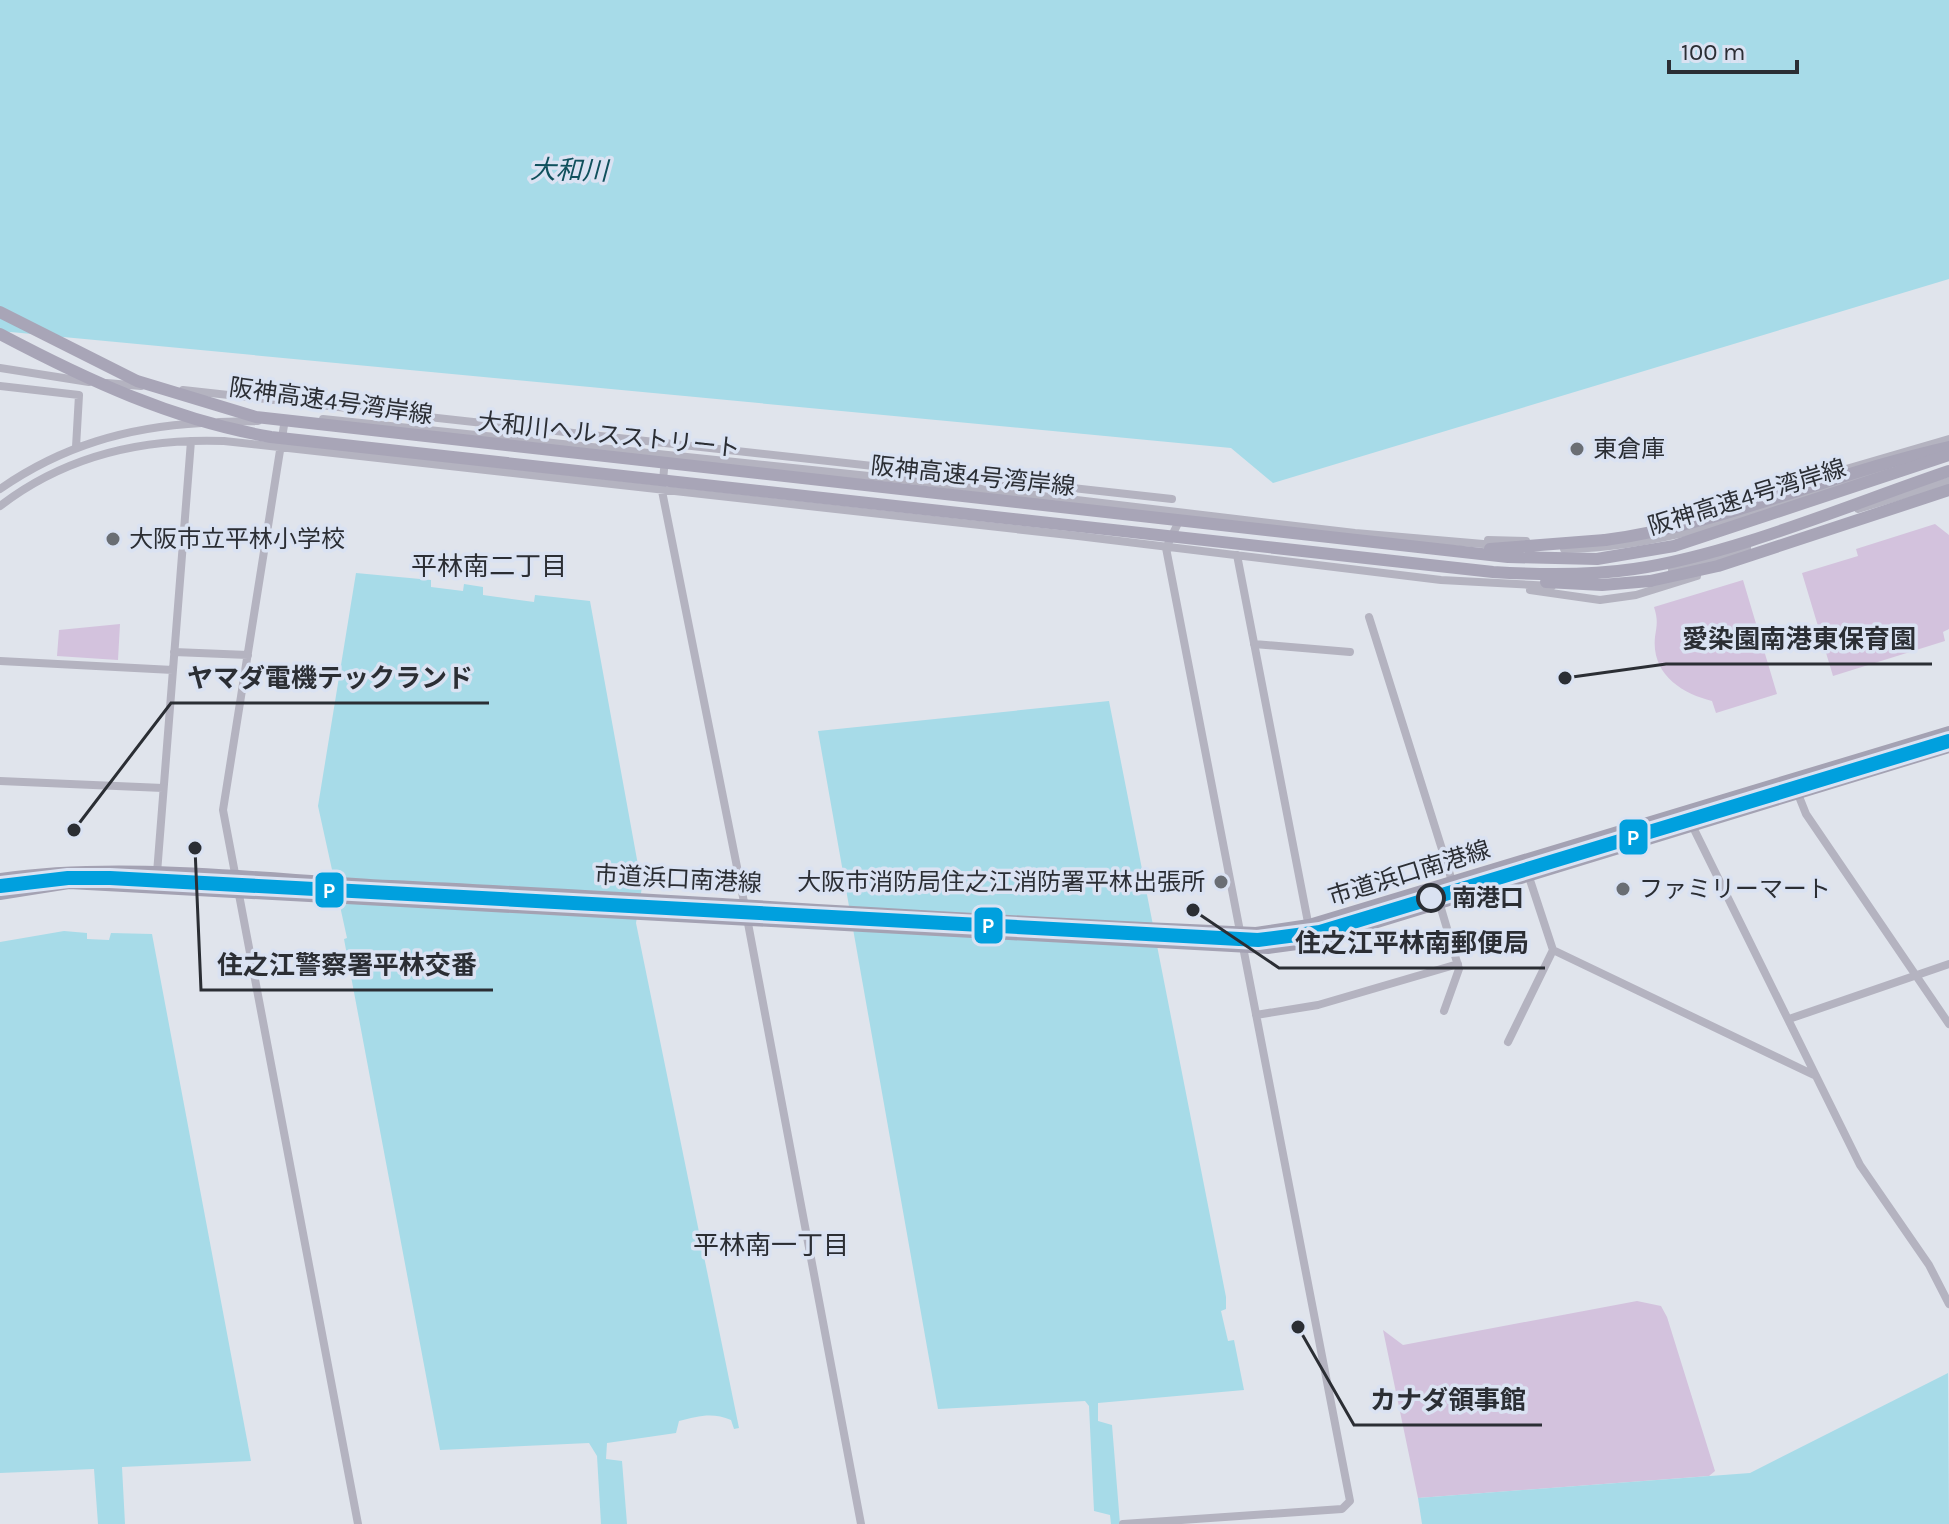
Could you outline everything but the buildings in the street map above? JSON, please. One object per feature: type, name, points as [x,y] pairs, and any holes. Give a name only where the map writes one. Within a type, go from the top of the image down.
[{"type":"highway","name":"阪神高速4号湾岸線","points":[[0,312],[137,381],[256,417],[1540,559],[1635,554],[1703,539],[1949,450]]},
{"type":"highway","name":"阪神高速4号湾岸線","points":[[0,334],[66,369],[162,409],[213,425],[271,437],[1420,565],[1548,575],[1658,565],[1710,552],[1949,471]]},
{"type":"highway","points":[[1403,546],[1523,548],[1637,536],[1735,512],[1859,471],[1949,450]]},
{"type":"highway","points":[[1420,565],[1565,583],[1650,581],[1718,566],[1949,490]]},
{"type":"main road","name":"市道浜口南港線","points":[[0,878],[59,869],[157,873],[1274,931],[1309,924],[1949,731]]},
{"type":"main road","name":"市道浜口南港線","points":[[0,895],[69,884],[1244,949],[1312,943],[1949,748]]},
{"type":"street","name":"大和川ヘルスストリート","points":[[0,368],[41,371],[56,378],[631,437],[1172,499]]},
{"type":"street","points":[[0,386],[79,395],[76,447]]},
{"type":"street","points":[[285,419],[223,810],[358,1524]]},
{"type":"street","points":[[0,489],[76,447],[119,434],[166,426],[285,419],[377,422],[1355,533],[1539,548],[1617,546],[1701,529],[1949,450]]},
{"type":"street","points":[[1355,533],[1537,541],[1597,536],[1660,524],[1949,439]]},
{"type":"street","points":[[157,873],[191,441]]},
{"type":"street","points":[[0,506],[46,475],[91,456],[143,444],[191,441],[281,447],[1237,555],[1508,586],[1581,599],[1636,595],[1949,496]]},
{"type":"street","points":[[665,454],[662,491],[744,902],[861,1524]]},
{"type":"street","points":[[1508,586],[1602,582],[1670,571],[1949,481]]},
{"type":"street","points":[[1123,1524],[1342,1509],[1350,1501],[1166,548],[1182,514]]},
{"type":"street","points":[[1237,555],[1312,943]]},
{"type":"street","points":[[1369,617],[1452,881]]},
{"type":"street","points":[[1254,644],[1350,652]]},
{"type":"street","points":[[174,652],[248,655]]},
{"type":"street","points":[[0,661],[173,670]]},
{"type":"street","points":[[0,781],[163,788]]},
{"type":"street","points":[[1798,794],[1806,814],[1949,1024]]},
{"type":"street","points":[[1685,811],[1860,1165],[1929,1265],[1949,1304]]},
{"type":"street","points":[[1508,1042],[1553,950],[1529,877]]},
{"type":"street","points":[[1440,905],[1458,964],[1444,1011]]},
{"type":"street","points":[[1553,950],[1816,1077]]},
{"type":"street","points":[[1256,1015],[1318,1005],[1458,964]]},
{"type":"street","points":[[1789,1019],[1916,978],[1949,964]]},
{"type":"shaded area","points":[[1935,524],[1949,535],[1949,629],[1943,632],[1945,641],[1833,676],[1802,573],[1858,556],[1856,549]]},
{"type":"shaded area","points":[[1743,580],[1777,694],[1716,713],[1712,701],[1690,693],[1663,672],[1655,650],[1657,622],[1654,607]]},
{"type":"shaded area","points":[[120,624],[118,660],[57,656],[59,630]]},
{"type":"shaded area","points":[[1637,1301],[1661,1306],[1667,1317],[1715,1471],[1709,1476],[1418,1498],[1383,1330],[1403,1345]]},
{"type":"water","name":"大和川","points":[[0,0],[1949,0],[1949,279],[1273,483],[1231,448],[0,331]]},
{"type":"water","points":[[356,573],[431,580],[431,587],[463,591],[464,584],[483,587],[483,595],[534,602],[535,595],[590,601],[642,887],[636,923],[739,1428],[734,1429],[731,1420],[705,1416],[679,1421],[676,1433],[607,1443],[606,1459],[622,1461],[627,1524],[601,1524],[597,1456],[589,1443],[440,1450],[344,939],[347,938],[318,806]]},
{"type":"water","points":[[1109,701],[1226,1297],[1226,1309],[1221,1311],[1228,1341],[1234,1340],[1244,1390],[1098,1403],[1098,1421],[1112,1425],[1120,1524],[1111,1524],[1110,1515],[1094,1511],[1089,1406],[1085,1401],[938,1409],[818,731]]},
{"type":"water","points":[[64,931],[87,933],[87,939],[109,940],[111,933],[152,934],[251,1461],[122,1467],[125,1524],[98,1524],[94,1469],[0,1473],[0,942]]},
{"type":"water","points":[[1948,1373],[1949,1524],[1422,1524],[1418,1498],[1750,1473]]},
{"type":"transit line","name":"P","points":[[0,886],[68,878],[110,878],[1258,940],[1320,932],[1949,741]]},
{"type":"place","name":"東倉庫","points":[[1577,449]]},
{"type":"place","name":"大阪市立平林小学校","points":[[113,539]]},
{"type":"place","name":"愛染園南港東保育園","points":[[1565,678]]},
{"type":"place","name":"ヤマダ電機テックランド","points":[[74,830]]},
{"type":"place","name":"住之江警察署平林交番","points":[[195,848]]},
{"type":"place","name":"大阪市消防局住之江消防署平林出張所","points":[[1221,882]]},
{"type":"place","name":"ファミリーマート","points":[[1623,889]]},
{"type":"place","name":"南港口","points":[[1431,898]]},
{"type":"place","name":"住之江平林南郵便局","points":[[1193,910]]},
{"type":"place","name":"カナダ領事館","points":[[1298,1327]]},
{"type":"district","name":"平林南二丁目","points":[[489,566]]},
{"type":"district","name":"平林南一丁目","points":[[771,1245]]}]
